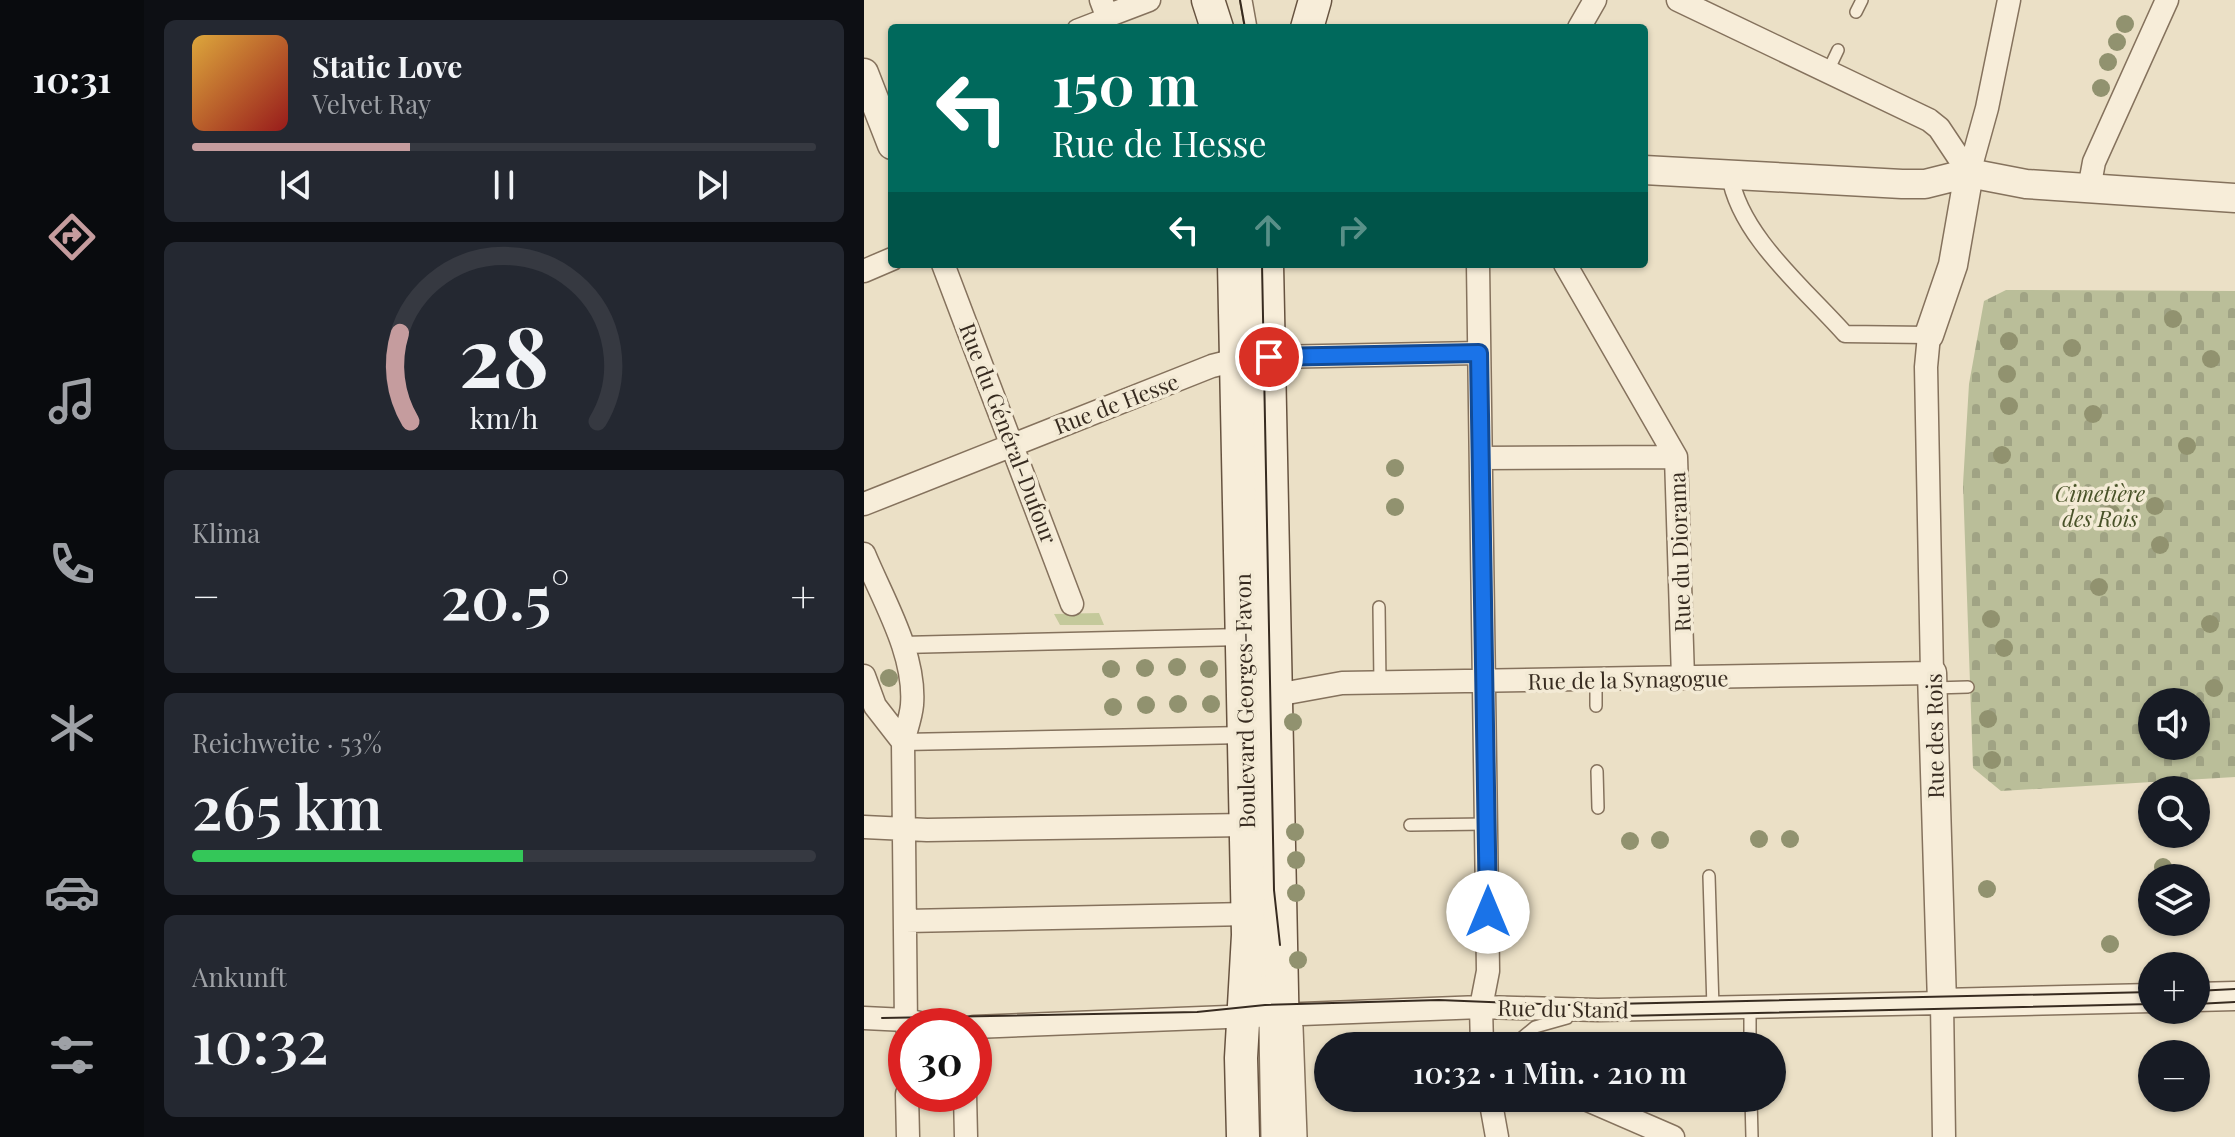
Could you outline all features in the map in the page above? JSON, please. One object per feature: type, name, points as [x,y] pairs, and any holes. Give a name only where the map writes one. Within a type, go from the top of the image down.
[{"type":"main road","points":[[1208,0],[1216,24]]},
{"type":"main road","points":[[1308,24],[1315,0]]},
{"type":"main road","name":"Boulevard Georges-Favon","points":[[1234,268],[1248,914],[1272,1017],[1285,1137]]},
{"type":"main road","name":"Boulevard Georges-Favon","points":[[1243,1137],[1272,1017],[1280,945],[1267,268]]},
{"type":"street","points":[[1082,24],[1104,8],[1149,0]]},
{"type":"street","points":[[1581,24],[1595,0]]},
{"type":"street","points":[[1678,0],[1929,120],[1939,128],[1969,173]]},
{"type":"street","points":[[1969,173],[1987,108],[2009,0]]},
{"type":"street","points":[[2089,189],[2094,162],[2167,0]]},
{"type":"street","points":[[864,73],[884,103],[888,124]]},
{"type":"street","points":[[1648,170],[1902,184],[1925,184],[1969,173],[2026,184],[2235,198]]},
{"type":"street","name":"Rue des Rois","points":[[1944,1137],[1926,396],[1929,335],[1953,265],[1969,173]]},
{"type":"street","points":[[1730,175],[1734,197],[1750,227],[1845,334],[1929,335]]},
{"type":"street","points":[[864,271],[888,261]]},
{"type":"street","name":"Rue du Général-Dufour","points":[[945,268],[1014,444],[1072,604]]},
{"type":"street","points":[[1478,268],[1488,971],[1481,1007],[1482,1032]]},
{"type":"street","name":"Rue du Diorama","points":[[1567,268],[1676,457],[1683,678]]},
{"type":"street","points":[[1269,357],[1479,353]]},
{"type":"street","name":"Rue de Hesse","points":[[864,504],[1212,366],[1236,360]]},
{"type":"street","points":[[1482,458],[1676,457]]},
{"type":"street","points":[[864,554],[902,645],[911,683],[912,706],[903,742],[906,1008]]},
{"type":"street","points":[[902,645],[1242,637]]},
{"type":"street","points":[[864,676],[875,706],[903,742]]},
{"type":"street","name":"Rue de la Synagogue","points":[[1276,695],[1342,683],[1683,678],[1932,680]]},
{"type":"street","points":[[903,742],[1244,735]]},
{"type":"street","points":[[864,827],[904,826],[927,830],[1246,825]]},
{"type":"street","points":[[906,921],[1248,914]]},
{"type":"street","points":[[2210,997],[2235,996]]},
{"type":"street","name":"Rue du Stand","points":[[992,1026],[1481,1007],[1598,1010],[2138,998]]},
{"type":"street","points":[[907,1112],[908,1137]]},
{"type":"street","points":[[965,1112],[966,1137]]},
{"type":"street","points":[[1492,1112],[1496,1136]]},
{"type":"street","points":[[1615,1112],[1673,1137]]},
{"type":"lane","points":[[1246,0],[1250,24]]},
{"type":"lane","points":[[1856,12],[1862,0]]},
{"type":"lane","points":[[1828,71],[1838,50]]},
{"type":"lane","points":[[1251,268],[1272,1017],[1267,1137]]},
{"type":"lane","points":[[1379,607],[1380,683]]},
{"type":"lane","points":[[1596,679],[1596,706]]},
{"type":"lane","points":[[1932,680],[1968,687]]},
{"type":"lane","points":[[1597,771],[1598,808]]},
{"type":"lane","points":[[1410,825],[1487,824]]},
{"type":"lane","points":[[1709,876],[1713,1008]]},
{"type":"lane","points":[[1750,1007],[1750,1032]]},
{"type":"lane","points":[[1528,1032],[1548,1021],[1598,1010]]},
{"type":"lane","points":[[1272,1017],[1301,1137]]},
{"type":"lane","points":[[1496,1136],[1497,1112]]},
{"type":"lane","points":[[1751,1112],[1752,1137]]},
{"type":"green space","name":"Cimetière des Rois","points":[[2006,290],[2235,291],[2235,777],[2138,776],[2138,783],[2001,791],[1973,768],[1963,484],[1969,384],[1984,301]]},
{"type":"green space","points":[[1099,613],[1104,625],[1060,625],[1054,614]]},
{"type":"tram line","points":[[1240,0],[1244,24]]},
{"type":"tram line","points":[[1262,268],[1274,890],[1280,945]]},
{"type":"tram line","points":[[2210,990],[2235,989]]},
{"type":"tram line","points":[[882,1018],[1197,1012],[1265,1005],[1439,1000],[1566,1005],[2138,992]]},
{"type":"tram line","points":[[2210,1003],[2235,1002]]},
{"type":"tram line","points":[[1575,1017],[2138,1004]]},
{"type":"route","points":[[1269,357],[1479,353],[1488,912]]}]
